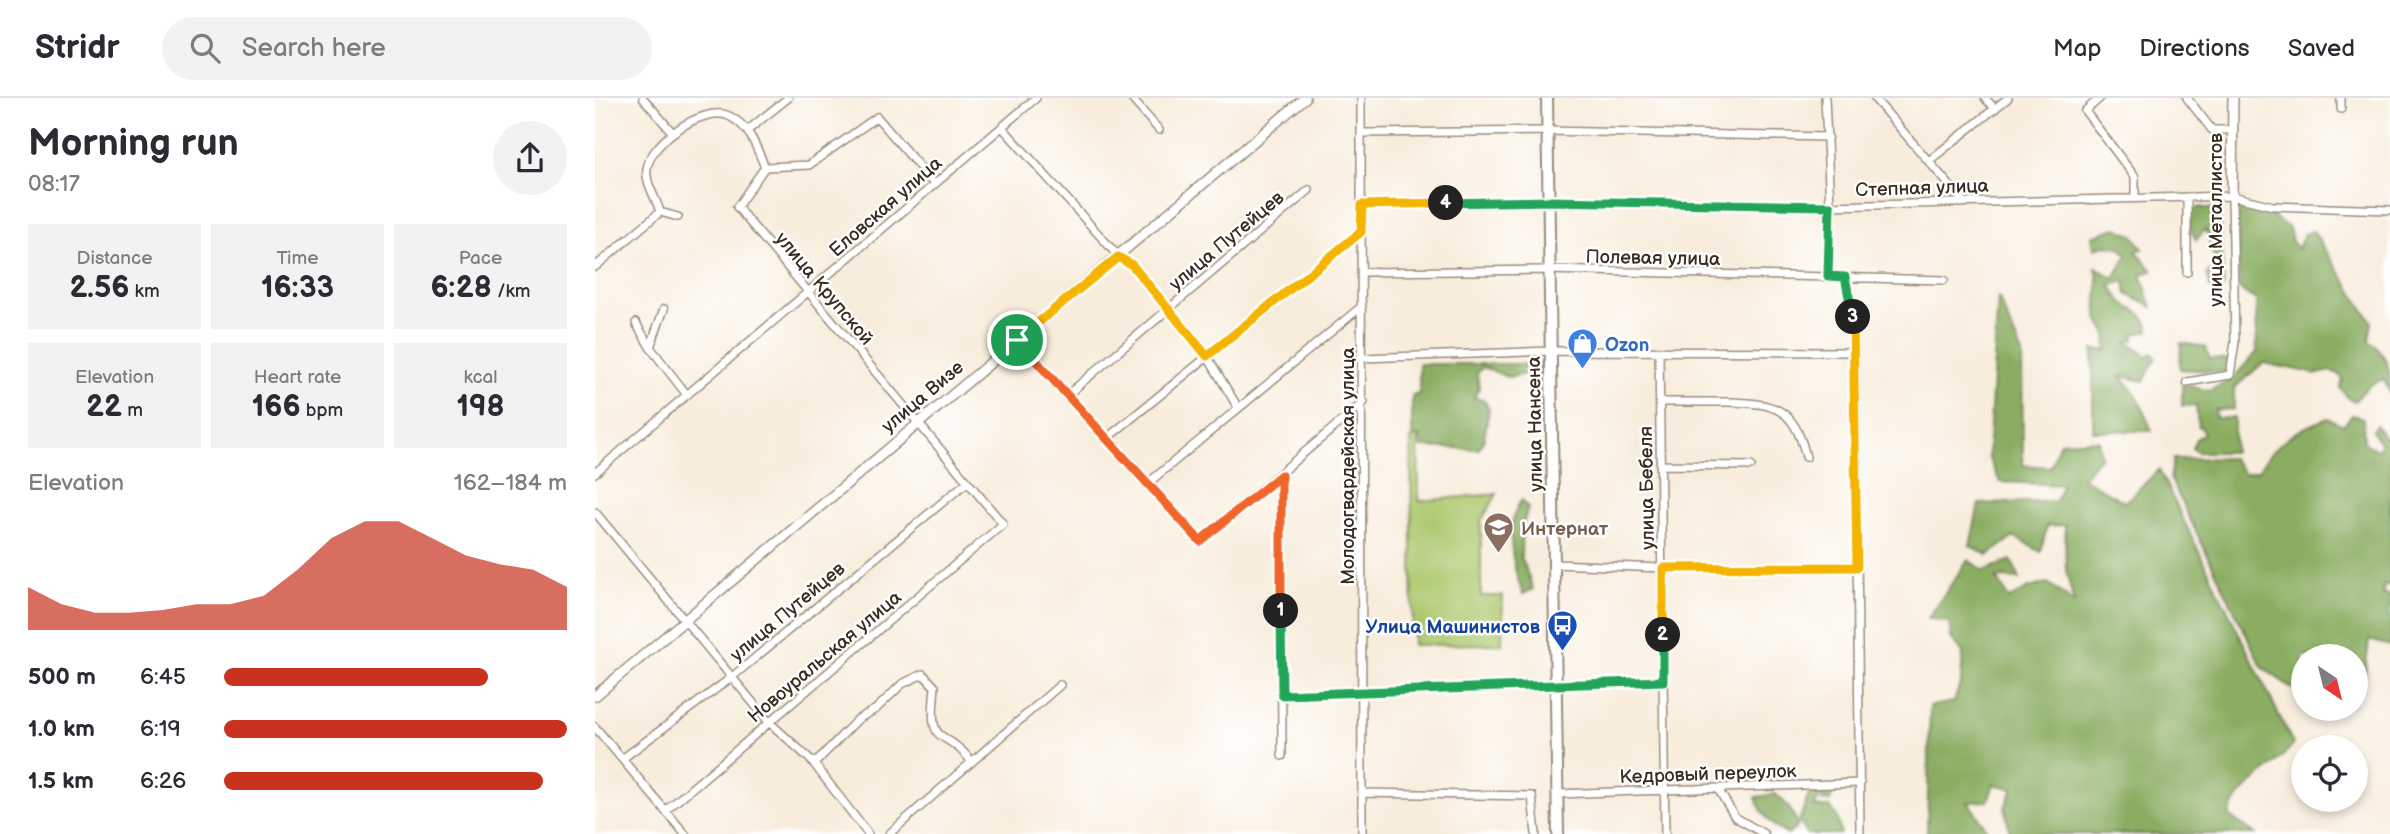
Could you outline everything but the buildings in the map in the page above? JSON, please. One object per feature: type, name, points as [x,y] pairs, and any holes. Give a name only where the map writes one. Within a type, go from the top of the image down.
[{"type":"main road","name":"улица Нансена","points":[[1547,98],[1558,834]]},
{"type":"street","points":[[643,98],[672,132]]},
{"type":"street","points":[[748,130],[787,98]]},
{"type":"street","name":"Еловская улица","points":[[595,473],[1036,98]]},
{"type":"street","points":[[1131,98],[1159,130]]},
{"type":"street","name":"улица Визе","points":[[595,696],[1305,98]]},
{"type":"street","name":"Молодогвардейская улица","points":[[1361,98],[1364,402],[1361,690],[1363,834]]},
{"type":"street","points":[[1825,98],[1830,206],[1828,276]]},
{"type":"street","points":[[1874,98],[1963,201]]},
{"type":"street","points":[[1985,98],[1994,109]]},
{"type":"street","points":[[1930,160],[2008,98]]},
{"type":"street","points":[[2100,98],[2085,111],[2135,177],[2135,198]]},
{"type":"street","points":[[2187,98],[2213,130],[2231,130]]},
{"type":"street","name":"улица Металлистов","points":[[2187,382],[2230,375],[2235,342],[2232,98]]},
{"type":"street","points":[[2341,98],[2341,109]]},
{"type":"street","points":[[660,212],[647,176],[648,162],[672,132],[712,112],[728,116],[748,130],[765,167],[809,165],[877,117],[934,184]]},
{"type":"street","points":[[1002,127],[1118,257],[1132,265],[1207,356],[1237,406]]},
{"type":"street","points":[[1363,133],[1547,131],[1828,137]]},
{"type":"street","name":"улица Крупской","points":[[765,167],[737,207],[1003,524]]},
{"type":"street","name":"улица Путейцев","points":[[1066,396],[1309,190]]},
{"type":"street","name":"Степная улица","points":[[1362,205],[1548,201],[1830,206],[2232,196],[2273,206],[2390,210]]},
{"type":"street","points":[[2187,197],[2187,272]]},
{"type":"street","points":[[660,212],[678,217]]},
{"type":"street","points":[[595,267],[660,212]]},
{"type":"street","points":[[1106,439],[1361,232]]},
{"type":"street","name":"Полевая улица","points":[[1362,272],[1548,270],[1944,280]]},
{"type":"street","points":[[1845,277],[1854,323],[1855,352],[1860,834]]},
{"type":"street","points":[[1147,484],[1237,406],[1362,306]]},
{"type":"street","points":[[650,347],[664,309]]},
{"type":"street","points":[[636,323],[650,347],[687,395]]},
{"type":"street","points":[[1017,340],[1200,541],[1364,402]]},
{"type":"street","points":[[1363,358],[1551,351],[1855,352]]},
{"type":"street","name":"улица Бебеля","points":[[1659,351],[1665,834]]},
{"type":"street","points":[[1660,402],[1764,403],[1791,419],[1801,435],[1806,457]]},
{"type":"street","points":[[1661,465],[1751,466]]},
{"type":"street","points":[[1281,475],[1282,756]]},
{"type":"street","name":"улица Путейцев","points":[[622,759],[732,677],[967,482]]},
{"type":"street","points":[[595,512],[769,722],[814,764],[868,834]]},
{"type":"street","name":"Новоуральская улица","points":[[665,811],[1003,524]]},
{"type":"street","points":[[1553,564],[1663,568],[1857,567]]},
{"type":"street","points":[[814,764],[858,719],[876,709],[902,684],[923,674],[935,687],[931,710],[933,727],[940,737],[972,762]]},
{"type":"street","points":[[1282,695],[1663,681]]},
{"type":"street","points":[[889,834],[1060,685]]},
{"type":"street","points":[[595,727],[685,834]]},
{"type":"street","name":"Кедровый переулок","points":[[1557,794],[1860,783]]},
{"type":"street","points":[[1718,789],[1735,817],[1764,834]]},
{"type":"street","points":[[1362,793],[1532,796],[1536,834]]},
{"type":"green space","points":[[2238,205],[2266,212],[2289,228],[2292,241],[2298,249],[2304,234],[2313,231],[2372,322],[2369,341],[2381,352],[2387,364],[2390,393],[2384,379],[2369,385],[2355,401],[2350,400],[2340,388],[2343,380],[2339,374],[2331,371],[2317,374],[2263,363],[2234,388],[2234,409],[2215,410],[2216,418],[2234,418],[2234,452],[2197,452],[2192,448],[2196,439],[2204,434],[2198,426],[2196,405],[2182,406],[2182,384],[2209,391],[2232,379],[2257,352],[2256,300],[2239,289]]},
{"type":"green space","points":[[2199,207],[2219,210],[2224,287],[2210,288],[2207,273],[2216,265],[2206,229],[2196,240],[2189,227],[2191,212]]},
{"type":"green space","points":[[2116,228],[2133,235],[2143,249],[2136,251],[2153,271],[2141,274],[2152,307],[2127,294],[2125,281],[2111,285],[2122,302],[2141,314],[2148,325],[2149,331],[2135,334],[2134,340],[2127,342],[2147,356],[2153,353],[2156,358],[2144,381],[2121,376],[2137,396],[2152,431],[2093,431],[2093,350],[2107,350],[2106,332],[2098,317],[2096,268],[2114,278],[2127,255],[2120,247],[2103,245],[2094,249],[2092,236]]},
{"type":"green space","points":[[1998,297],[2022,354],[2023,465],[2050,467],[2060,442],[2098,440],[2101,456],[2082,478],[2125,502],[2159,470],[2291,740],[2291,746],[2277,762],[2248,787],[2233,805],[2229,816],[2256,834],[2010,834],[2005,807],[2013,789],[1994,784],[1988,801],[1968,802],[1990,834],[1927,834],[1930,706],[1954,702],[1961,681],[1963,652],[1951,638],[1949,622],[1928,618],[1968,560],[1984,571],[2011,560],[2020,579],[1997,578],[2009,599],[2029,588],[2048,583],[2074,603],[2066,570],[2065,525],[2047,526],[2041,552],[2014,537],[1988,555],[1970,546],[1979,504],[2056,501],[2062,485],[2000,482],[1988,457]]},
{"type":"green space","points":[[2181,343],[2206,347],[2209,358],[2228,360],[2225,372],[2180,369]]},
{"type":"green space","points":[[1419,364],[1548,364],[1548,428],[1544,426],[1541,382],[1532,373],[1508,377],[1483,367],[1477,373],[1479,388],[1474,398],[1483,399],[1489,408],[1484,439],[1479,449],[1421,447],[1420,436],[1412,437],[1412,396],[1419,394]]},
{"type":"green space","points":[[2352,415],[2363,418],[2364,443],[2377,450],[2381,444],[2372,431],[2376,425],[2390,444],[2390,586],[2384,584],[2383,594],[2390,596],[2390,646],[2369,640],[2368,649],[2368,644],[2291,644],[2291,687],[2262,667],[2170,478],[2174,459],[2232,458],[2244,474],[2258,471],[2279,444],[2306,427],[2328,418],[2343,425]]},
{"type":"green space","points":[[1418,437],[1419,501],[1497,494],[1481,521],[1481,596],[1503,596],[1502,644],[1413,645],[1411,438]]},
{"type":"green space","points":[[1522,500],[1528,508],[1522,527],[1521,556],[1533,589],[1523,594],[1513,559],[1511,533],[1516,510]]},
{"type":"green space","points":[[1833,793],[1830,801],[1818,800],[1814,807],[1830,807],[1837,817],[1841,834],[1807,834],[1799,821],[1809,794]]},
{"type":"green space","points":[[1775,794],[1789,808],[1798,826],[1789,834],[1768,820],[1756,797]]},
{"type":"place","name":"Ozon","points":[[1582,371]]},
{"type":"place","name":"Интернат","points":[[1498,555]]},
{"type":"place","name":"Улица Машинистов","points":[[1563,653]]},
{"type":"route","points":[[1548,201],[1830,206],[1828,276],[1845,277],[1854,323],[1857,567],[1663,568],[1663,681],[1282,695],[1281,475],[1200,541],[1017,340],[1118,257],[1132,265],[1207,356],[1361,232],[1362,205],[1548,201]]}]
